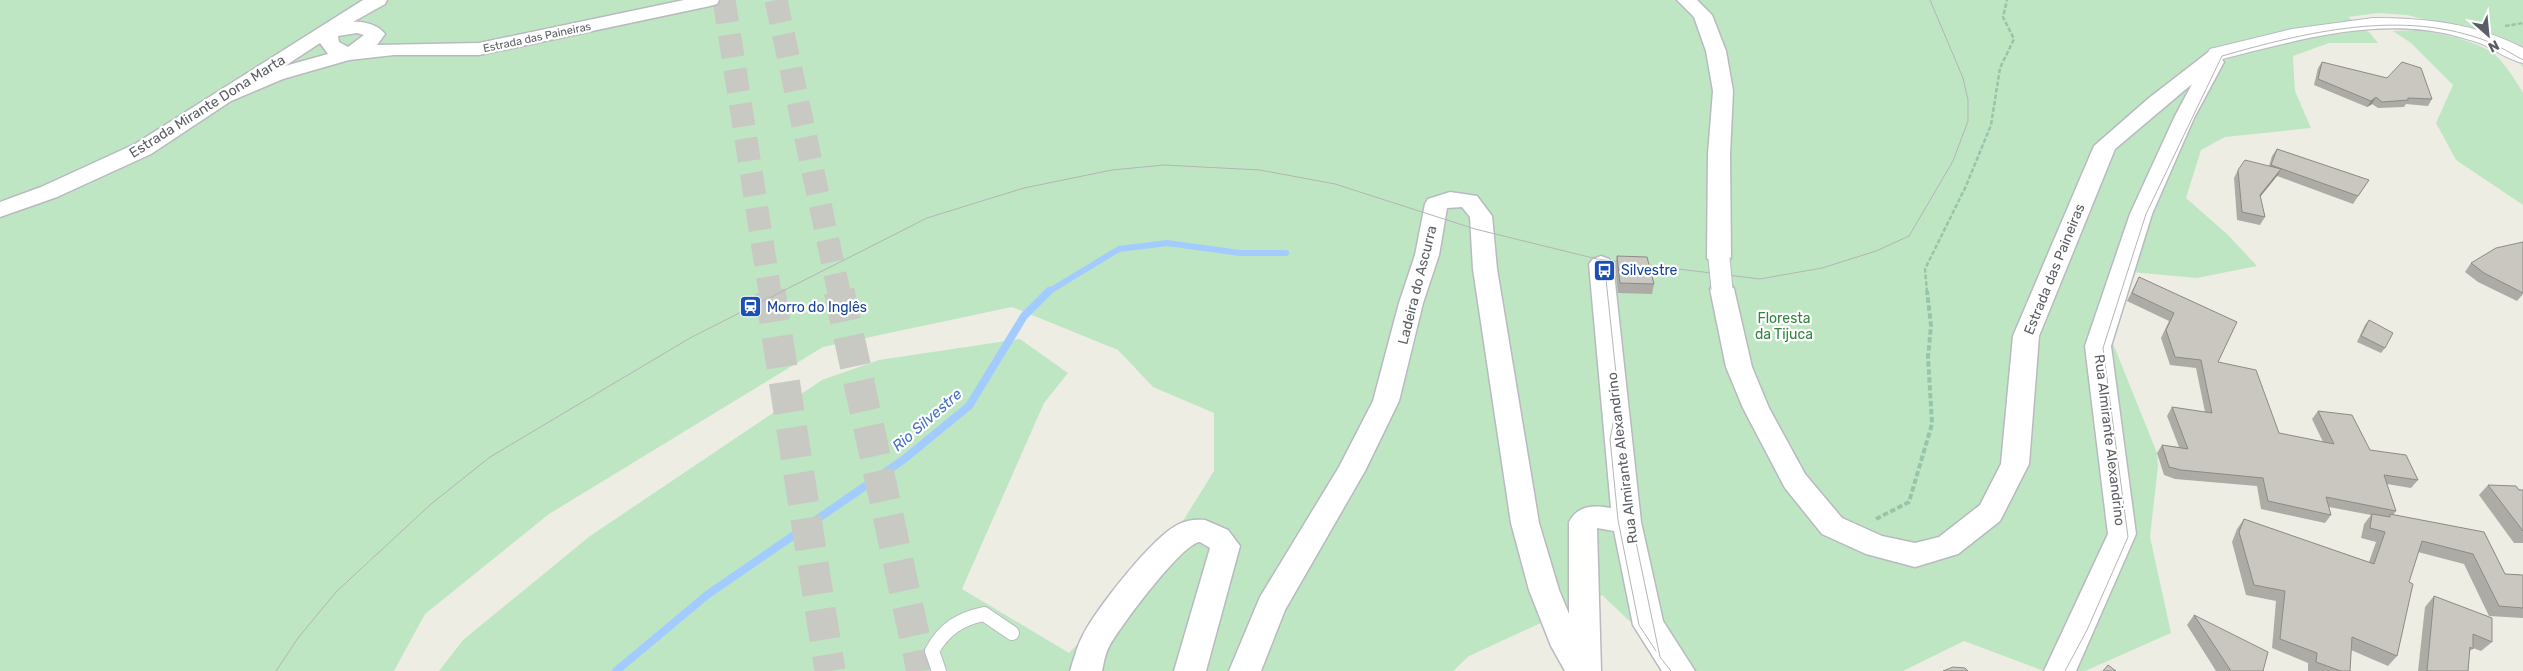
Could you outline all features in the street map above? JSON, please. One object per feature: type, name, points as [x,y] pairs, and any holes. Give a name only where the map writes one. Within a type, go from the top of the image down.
[{"type":"street","name":"Estrada Mirante Dona Marta","points":[[0,210],[49,192],[143,149],[328,32],[365,6],[378,0]]},
{"type":"street","points":[[228,96],[276,75],[347,54],[364,47],[375,34],[378,18],[391,0]]},
{"type":"street","name":"Estrada das Paineiras","points":[[347,54],[394,50],[479,49],[710,0]]},
{"type":"street","name":"Estrada das Paineiras","points":[[1686,0],[1703,15],[1716,51],[1723,92],[1719,154],[1718,258],[1722,289],[1739,367],[1756,408],[1795,481],[1832,526],[1876,546],[1915,555],[1948,546],[1990,514],[2015,464],[2026,336],[2105,146],[2156,102],[2218,54]]},
{"type":"street","points":[[2218,54],[2303,32],[2383,24],[2436,25],[2477,35],[2512,50],[2523,57]]},
{"type":"street","points":[[347,54],[338,53],[330,46],[328,32],[357,27],[367,29],[394,50]]},
{"type":"street","name":"Rua Almirante Alexandrino","points":[[2060,671],[2122,534],[2098,346],[2141,214],[2184,118],[2218,54]]},
{"type":"street","name":"Ladeira do Ascurra","points":[[1246,671],[1272,606],[1351,472],[1386,401],[1411,303],[1427,255],[1436,204],[1450,199],[1470,201],[1481,216],[1485,269],[1525,523],[1544,590],[1567,646],[1580,671]]},
{"type":"street","name":"Rua Almirante Alexandrino","points":[[1601,264],[1627,522],[1648,625],[1679,671]]},
{"type":"street","points":[[1585,671],[1583,522],[1594,516],[1627,522]]},
{"type":"street","points":[[1086,671],[1095,642],[1169,547],[1188,532],[1204,531],[1218,536],[1225,546],[1190,671]]},
{"type":"lane","points":[[939,671],[932,651],[940,636],[966,617],[984,614],[1012,633]]},
{"type":"path","points":[[1848,534],[1909,502],[1932,424],[1928,358],[1931,326],[1925,269],[1966,186],[1991,125],[2000,68],[2014,39],[2003,17],[2007,0]]},
{"type":"green space","name":"Floresta da Tijuca","points":[[0,0],[2523,0],[2523,67],[2500,42],[2461,28],[2407,15],[2378,13],[2348,17],[2370,33],[2378,43],[2329,43],[2293,56],[2295,91],[2311,128],[2225,137],[2201,150],[2186,198],[2227,234],[2257,266],[2197,278],[2131,272],[2110,336],[2157,453],[2158,466],[2150,537],[2171,633],[2085,671],[2044,671],[1964,641],[1903,671],[1674,671],[1656,646],[1602,595],[1469,656],[1453,671],[439,671],[463,640],[590,536],[822,380],[879,360],[1020,339],[1068,373],[1044,403],[962,589],[1069,653],[1163,553],[1214,471],[1214,413],[1153,387],[1118,350],[1012,307],[823,347],[549,514],[425,614],[394,671],[0,671]]},
{"type":"green space","points":[[2419,30],[2446,35],[2482,47],[2494,54],[2513,76],[2523,93],[2523,205],[2456,160],[2436,123],[2453,85],[2411,43],[2393,31]]},
{"type":"building","points":[[2322,62],[2387,78],[2402,62],[2421,68],[2432,99],[2408,98],[2408,100],[2382,102],[2376,97],[2371,101],[2318,79]]},
{"type":"building","points":[[2277,149],[2369,180],[2358,196],[2271,165]]},
{"type":"building","points":[[2245,160],[2281,169],[2260,195],[2265,217],[2242,212],[2238,170]]},
{"type":"building","points":[[2523,242],[2523,293],[2484,273],[2471,263],[2496,248]]},
{"type":"building","points":[[1617,256],[1647,257],[1654,284],[1620,283]]},
{"type":"building","points":[[2139,277],[2237,322],[2218,362],[2256,370],[2279,433],[2334,444],[2318,411],[2352,415],[2370,450],[2406,455],[2418,480],[2384,475],[2396,511],[2326,497],[2331,515],[2268,501],[2263,478],[2181,470],[2169,467],[2162,445],[2188,449],[2172,407],[2212,413],[2201,360],[2175,357],[2166,330],[2174,313],[2132,293]]},
{"type":"building","points":[[2369,320],[2393,333],[2385,348],[2361,336]]},
{"type":"building","points":[[2488,485],[2516,486],[2519,490],[2523,490],[2523,531]]},
{"type":"building","points":[[2372,514],[2390,517],[2390,514],[2484,532],[2505,574],[2523,575],[2523,608],[2499,606],[2473,554],[2422,541],[2409,582],[2413,584],[2397,656],[2352,637],[2350,671],[2341,671],[2316,662],[2317,653],[2280,639],[2285,591],[2254,585],[2239,532],[2244,519],[2374,564],[2385,532],[2370,528]]},
{"type":"building","points":[[2434,596],[2492,618],[2492,642],[2473,634],[2473,649],[2470,647],[2468,671],[2427,671]]},
{"type":"building","points":[[2194,615],[2268,652],[2263,671],[2231,671]]},
{"type":"building","points":[[2108,665],[2116,671],[2103,671]]},
{"type":"building","points":[[1953,667],[1965,668],[1968,671],[1943,671]]},
{"type":"waterway","name":"Rio Silvestre","points":[[1048,292],[1119,249],[1167,243],[1240,253],[1286,253]]},
{"type":"waterway","name":"Rio Silvestre","points":[[616,671],[707,595],[903,460],[969,406],[1024,316],[1048,292]]},
{"type":"tunnel","points":[[724,0],[770,292]]},
{"type":"tunnel","points":[[776,0],[839,292]]},
{"type":"tunnel","points":[[770,291],[830,671]]},
{"type":"tunnel","points":[[839,291],[922,671]]},
{"type":"tram line","points":[[276,671],[298,638],[336,592],[431,504],[490,457],[690,338],[927,218],[1024,188],[1112,170],[1164,165],[1260,170],[1335,184],[1475,229],[1597,259],[1760,279],[1822,268],[1876,251],[1909,236],[1953,161],[1968,121],[1968,100],[1963,78],[1930,0]]},
{"type":"tram line","points":[[2065,671],[2087,630],[2128,537],[2103,348],[2146,214],[2222,56],[2321,32],[2389,25],[2423,26],[2457,32],[2489,42],[2523,60]]},
{"type":"tram line","points":[[1605,270],[1632,523],[1660,657],[1671,671]]},
{"type":"tram line","points":[[1617,404],[1610,439],[1618,520],[1639,625],[1656,651]]},
{"type":"place","name":"Silvestre","points":[[1605,270]]},
{"type":"place","name":"Morro do Inglês","points":[[751,307]]}]
